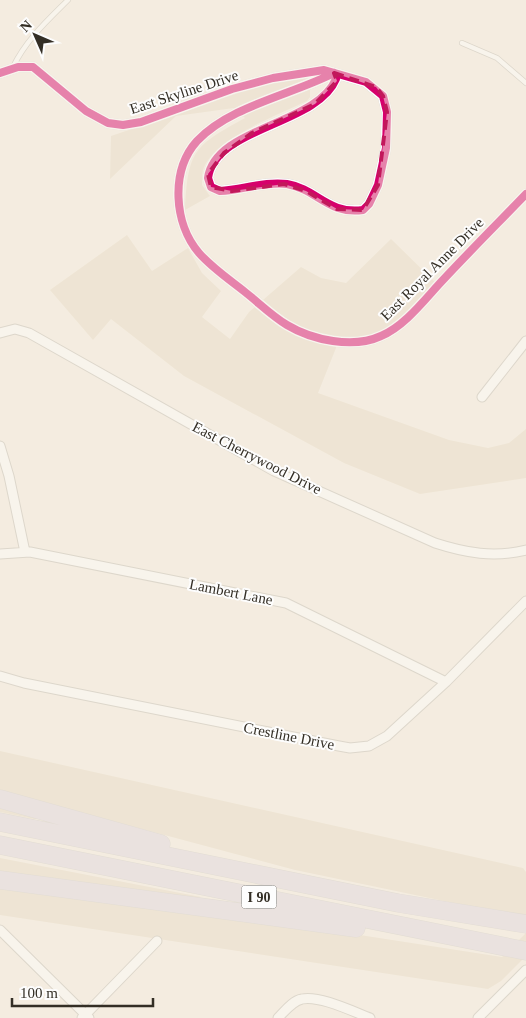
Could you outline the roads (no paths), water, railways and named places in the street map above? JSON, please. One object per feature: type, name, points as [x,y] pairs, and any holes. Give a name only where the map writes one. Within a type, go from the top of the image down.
[{"type":"highway","points":[[0,800],[164,844],[282,880]]},
{"type":"highway","name":"I 90","points":[[0,822],[282,880],[526,924]]},
{"type":"highway","name":"I 90","points":[[0,845],[522,950]]},
{"type":"highway","name":"I 90","points":[[0,880],[424,937],[484,942]]},
{"type":"street","name":"East Skyline Drive","points":[[0,72],[13,68],[33,67],[86,111],[108,124],[124,125],[141,122],[232,90],[273,78],[324,70],[354,77],[376,87],[383,96],[387,112],[386,148],[378,186],[369,204],[362,210],[349,212],[337,209],[306,190],[284,184],[220,191],[211,187],[208,174],[224,153],[252,133],[315,104],[335,84],[334,73]]},
{"type":"street","name":"East Royal Anne Drive","points":[[334,73],[297,91],[240,112],[213,127],[193,146],[185,159],[179,181],[180,211],[186,228],[199,253],[287,324],[304,332],[349,342],[371,340],[388,333],[419,306],[526,194]]},
{"type":"street","name":"East Cherrywood Drive","points":[[0,333],[16,329],[29,333],[274,470],[435,543],[459,551],[488,555],[526,550]]},
{"type":"street","points":[[482,397],[526,341]]},
{"type":"street","points":[[0,446],[25,552]]},
{"type":"street","name":"Lambert Lane","points":[[0,554],[25,552],[91,563],[286,603],[446,682]]},
{"type":"street","name":"Crestline Drive","points":[[0,676],[24,683],[350,748],[369,746],[379,741],[446,682],[526,601]]},
{"type":"street","points":[[0,930],[85,1017],[157,941]]},
{"type":"street","points":[[478,1018],[526,970]]},
{"type":"street","points":[[278,1018],[292,1004],[304,998],[317,1000],[370,1018]]},
{"type":"lane","points":[[13,68],[21,50],[68,0]]},
{"type":"lane","points":[[462,43],[497,58],[526,83]]}]
